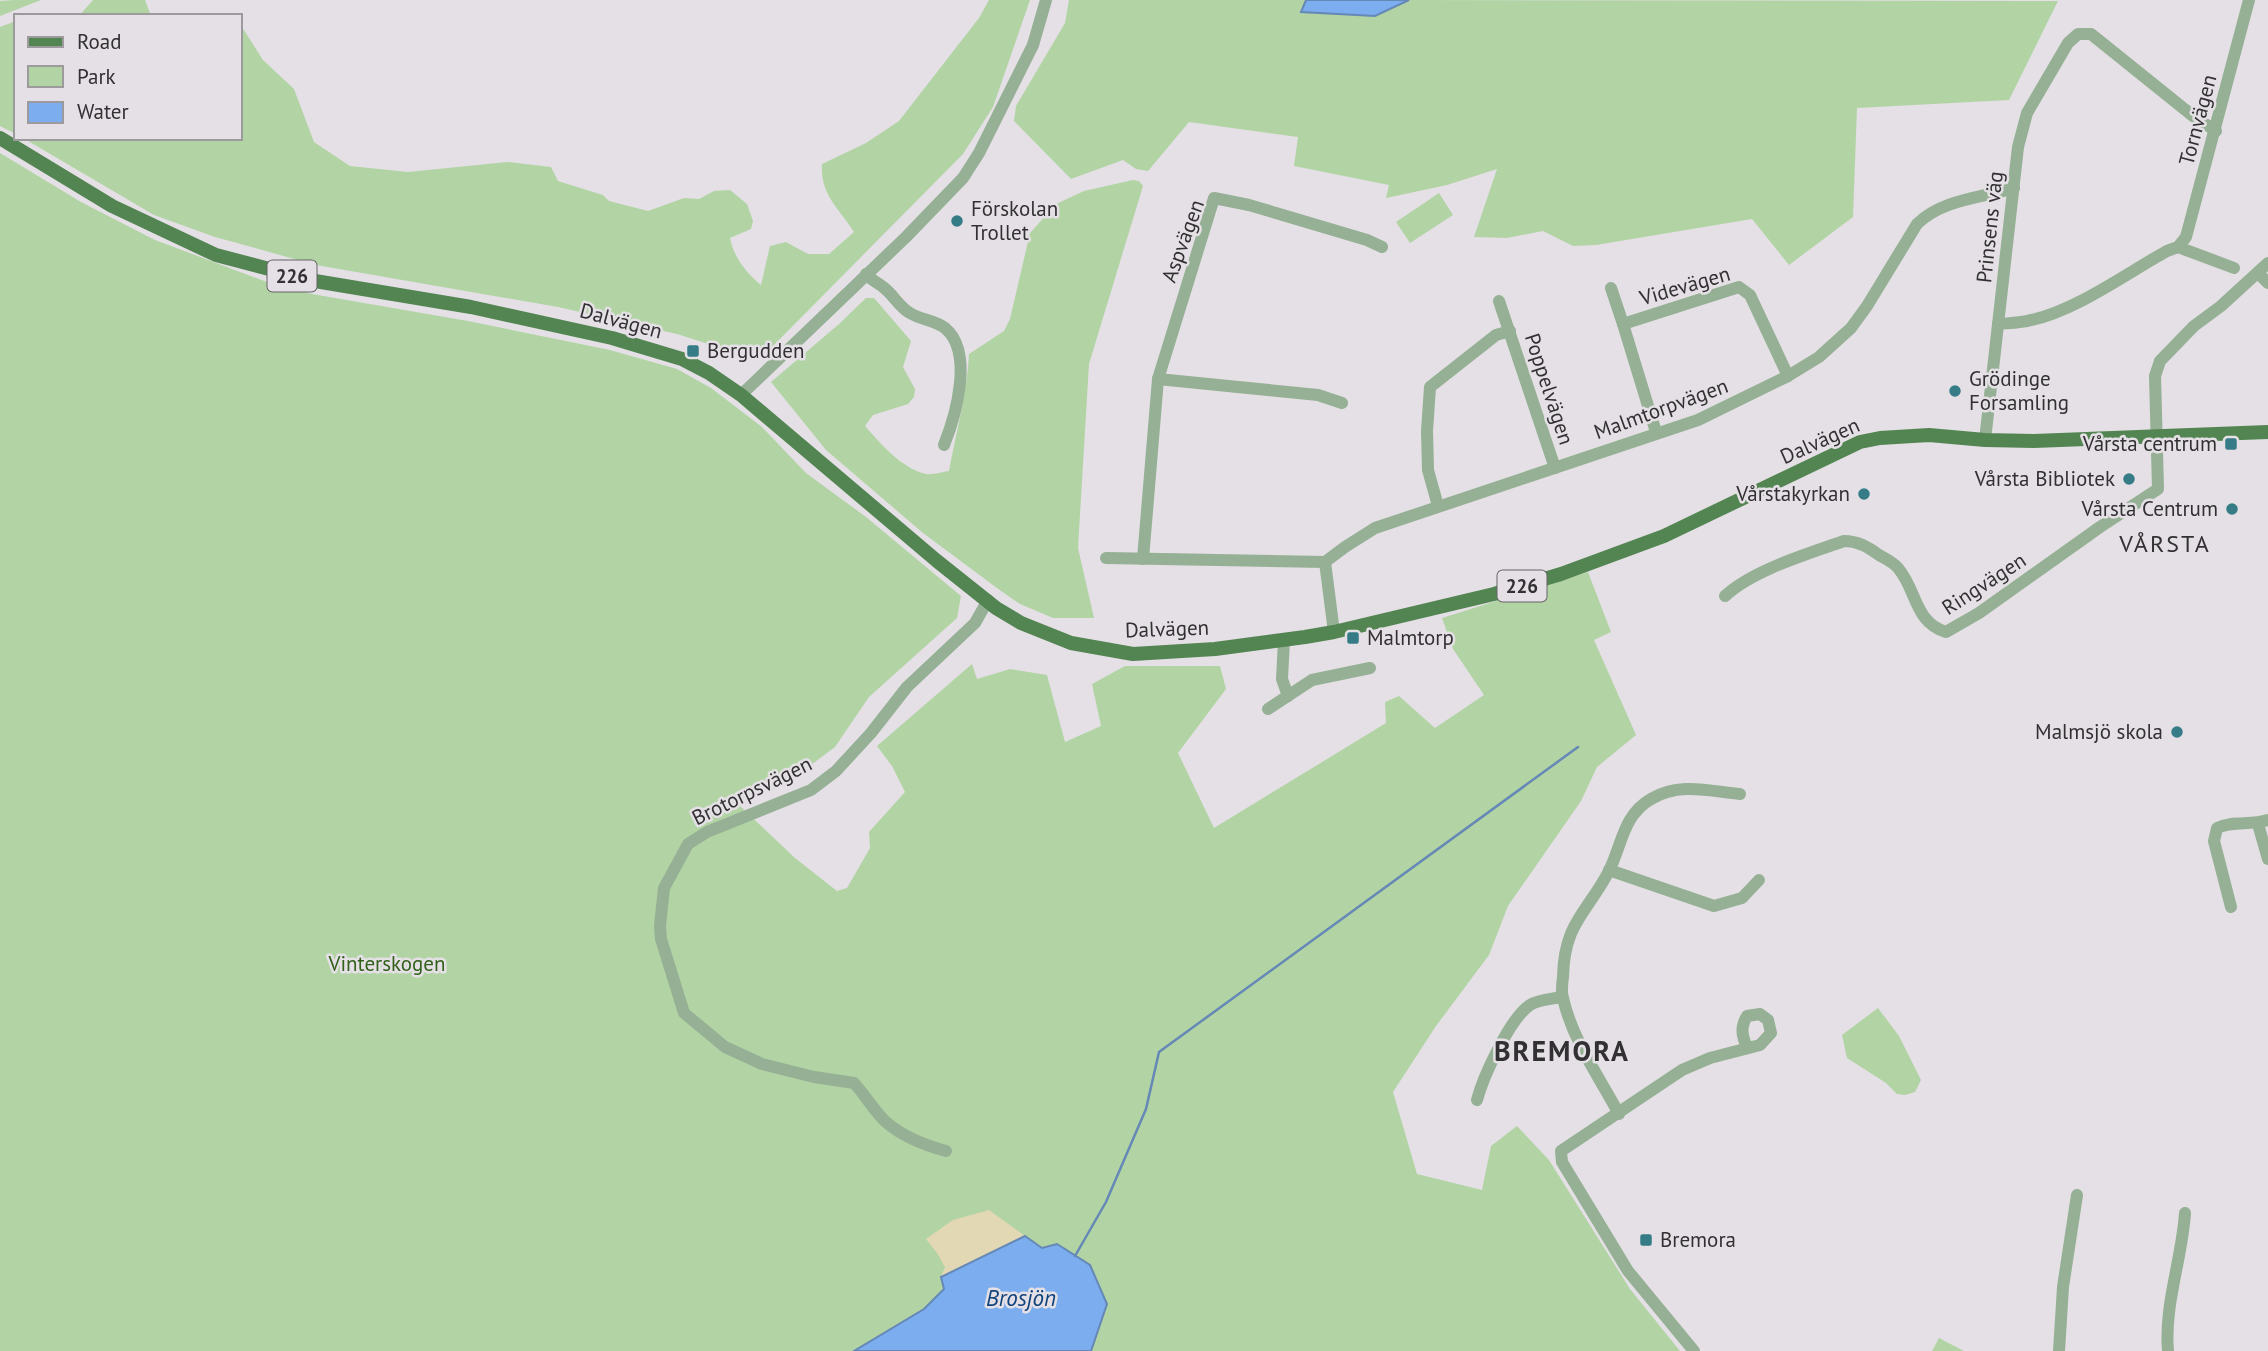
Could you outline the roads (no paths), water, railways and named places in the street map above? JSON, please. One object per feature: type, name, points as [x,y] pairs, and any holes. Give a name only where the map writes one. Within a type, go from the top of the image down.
[{"type":"main road","name":"Dalvägen","points":[[0,138],[112,206],[216,255],[315,281],[471,307],[612,338],[681,359],[709,373],[741,395],[937,561],[1008,616],[1053,637],[1111,651],[1156,654],[1284,640],[1334,632],[1494,594],[1612,556],[1664,536],[1860,442],[1880,438],[1929,435],[2034,441],[2268,432]]},
{"type":"street","points":[[741,395],[963,178],[979,153],[1033,45],[1046,0]]},
{"type":"street","name":"Tornvägen","points":[[2178,247],[2186,237],[2249,0]]},
{"type":"street","name":"Prinsens väg","points":[[1985,440],[2018,147],[2027,113],[2068,43],[2078,34],[2091,34],[2193,116],[2216,131]]},
{"type":"street","name":"Malmtorpvägen","points":[[1325,562],[1375,528],[1698,420],[1788,376],[1819,357],[1851,328],[1917,224],[1928,214],[1944,206],[2014,188]]},
{"type":"street","name":"Aspvägen","points":[[1143,559],[1158,379],[1214,198],[1249,205],[1367,240],[1382,247]]},
{"type":"street","points":[[1998,324],[2031,321],[2056,312],[2178,247],[2234,268]]},
{"type":"street","points":[[2157,436],[2155,376],[2160,361],[2194,326],[2221,306],[2268,263]]},
{"type":"street","points":[[2258,273],[2268,283]]},
{"type":"street","points":[[866,274],[873,282],[885,288],[908,313],[940,325],[956,340],[960,354],[960,374],[952,420],[944,445]]},
{"type":"street","name":"Videvägen","points":[[1623,324],[1739,287],[1750,295],[1788,376]]},
{"type":"street","name":"Videvägen","points":[[1611,288],[1656,432]]},
{"type":"street","points":[[1499,301],[1510,331]]},
{"type":"street","name":"Poppelvägen","points":[[1438,506],[1428,470],[1430,387],[1496,335],[1510,331],[1555,468]]},
{"type":"street","points":[[1158,379],[1318,395],[1342,404]]},
{"type":"street","name":"Ringvägen","points":[[1725,596],[1753,576],[1844,541],[1853,541],[1868,547],[1897,567],[1925,620],[1933,628],[1946,632],[1979,613],[2158,489],[2157,436]]},
{"type":"street","points":[[1106,558],[1325,562],[1334,632]]},
{"type":"street","name":"Brotorpsvägen","points":[[946,1152],[898,1132],[885,1121],[854,1083],[814,1077],[762,1064],[725,1047],[684,1013],[661,939],[660,926],[664,888],[688,844],[707,832],[811,790],[836,771],[871,733],[907,687],[975,622],[988,600]]},
{"type":"street","points":[[1284,640],[1282,679],[1288,696]]},
{"type":"street","points":[[1268,709],[1312,680],[1370,667]]},
{"type":"street","points":[[1619,1114],[1580,1042],[1562,997],[1563,964],[1569,935],[1609,870],[1628,820],[1649,800],[1670,790],[1692,788],[1740,794]]},
{"type":"street","points":[[2231,906],[2214,841],[2217,828],[2226,823],[2263,822],[2268,859]]},
{"type":"street","points":[[1609,870],[1714,906],[1742,898],[1759,880]]},
{"type":"street","points":[[1477,1100],[1482,1081],[1519,1013],[1532,1003],[1562,997]]},
{"type":"street","points":[[1693,1351],[1628,1271],[1562,1162],[1561,1151],[1682,1070],[1710,1058],[1747,1048]]},
{"type":"street","points":[[2059,1351],[2063,1287],[2077,1195]]},
{"type":"street","points":[[2168,1351],[2166,1332],[2185,1213]]},
{"type":"water","points":[[1306,0],[1409,0],[1375,16],[1301,12]]},
{"type":"water","name":"Brosjön","points":[[1025,1236],[1042,1248],[1057,1244],[1090,1265],[1107,1304],[1091,1351],[854,1351],[924,1309],[944,1289],[941,1277]]},
{"type":"waterway","points":[[1075,1256],[1106,1202],[1146,1109],[1159,1052],[1578,747]]},
{"type":"place","name":"Förskolan Trollet","points":[[957,221]]},
{"type":"place","name":"Bergudden","points":[[693,351]]},
{"type":"place","name":"Grödinge Forsamling","points":[[1955,391]]},
{"type":"place","name":"Vårsta centrum","points":[[2231,444]]},
{"type":"place","name":"Vårsta Bibliotek","points":[[2129,479]]},
{"type":"place","name":"Vårstakyrkan","points":[[1864,494]]},
{"type":"place","name":"Vårsta Centrum","points":[[2232,509]]},
{"type":"place","name":"Malmtorp","points":[[1353,638]]},
{"type":"place","name":"Malmsjö skola","points":[[2177,732]]},
{"type":"place","name":"Bremora","points":[[1646,1240]]},
{"type":"district","name":"VÅRSTA","points":[[2165,544]]},
{"type":"district","name":"BREMORA","points":[[1562,1051]]},
{"type":"park label","name":"Vinterskogen","points":[[387,964]]}]
